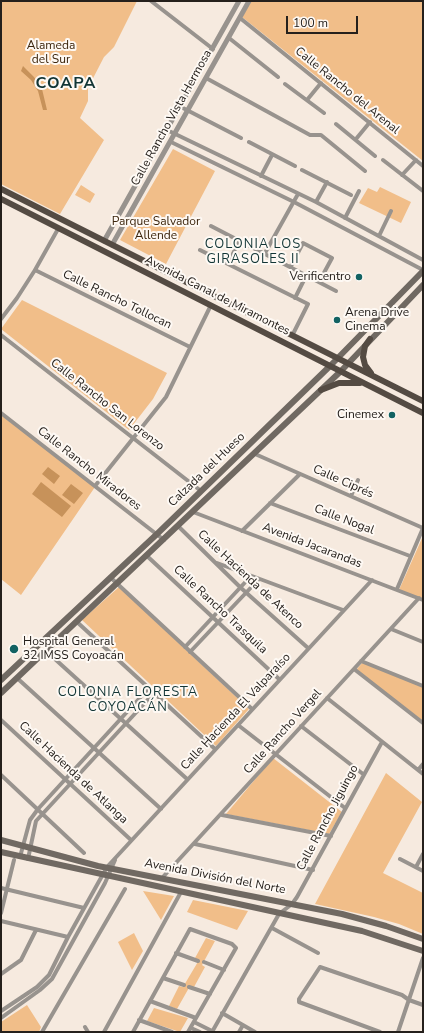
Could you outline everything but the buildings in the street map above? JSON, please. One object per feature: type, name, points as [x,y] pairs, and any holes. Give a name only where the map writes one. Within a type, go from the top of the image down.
[{"type":"main road","name":"Avenida Canal de Miramontes","points":[[1,189],[104,242],[293,334],[423,401]]},
{"type":"main road","name":"Avenida Canal de Miramontes","points":[[1,199],[423,413]]},
{"type":"main road","name":"Calzada del Hueso","points":[[1,680],[157,534],[330,366],[423,271]]},
{"type":"main road","name":"Calzada del Hueso","points":[[1,693],[341,371],[423,285]]},
{"type":"main road","points":[[370,339],[363,357],[366,368],[373,376]]},
{"type":"main road","points":[[321,390],[345,382],[357,382],[373,387]]},
{"type":"main road","name":"Avenida División del Norte","points":[[1,840],[110,868],[292,904],[386,926],[423,939]]},
{"type":"main road","name":"Avenida División del Norte","points":[[1,852],[17,858],[28,859],[382,936],[423,951]]},
{"type":"main road","points":[[382,936],[388,933],[386,926]]},
{"type":"main road","points":[[393,940],[391,935],[396,930]]},
{"type":"street","points":[[151,1],[213,49]]},
{"type":"street","name":"Calle Rancho Vista Hermosa","points":[[104,242],[239,1]]},
{"type":"street","name":"Calle Rancho Vista Hermosa","points":[[112,245],[249,1]]},
{"type":"street","name":"Calle Rancho del Arenal","points":[[240,18],[423,166]]},
{"type":"street","points":[[229,38],[278,77]]},
{"type":"street","points":[[206,78],[310,135],[321,135],[364,171]]},
{"type":"street","points":[[307,100],[321,83]]},
{"type":"street","points":[[285,84],[324,113]]},
{"type":"street","points":[[180,106],[241,138]]},
{"type":"street","points":[[356,139],[370,122]]},
{"type":"street","points":[[336,124],[375,156]]},
{"type":"street","points":[[167,130],[316,202],[423,260]]},
{"type":"street","points":[[171,142],[294,202],[423,271]]},
{"type":"street","points":[[249,142],[295,166]]},
{"type":"street","points":[[261,176],[272,155]]},
{"type":"street","points":[[383,160],[423,191]]},
{"type":"street","points":[[402,175],[416,160]]},
{"type":"street","points":[[233,172],[237,164]]},
{"type":"street","points":[[302,170],[351,194]]},
{"type":"street","points":[[316,202],[327,182]]},
{"type":"street","points":[[345,218],[359,191]]},
{"type":"street","points":[[265,253],[298,194]]},
{"type":"street","points":[[379,236],[391,212]]},
{"type":"street","points":[[211,226],[307,274],[336,291]]},
{"type":"street","points":[[1,318],[36,270],[58,229]]},
{"type":"street","points":[[361,237],[366,229]]},
{"type":"street","points":[[228,264],[239,241]]},
{"type":"street","points":[[291,266],[303,243],[332,258],[319,282]]},
{"type":"street","points":[[200,250],[308,304],[293,334]]},
{"type":"street","name":"Calle Rancho Tollocan","points":[[36,270],[190,347]]},
{"type":"street","points":[[295,298],[307,274]]},
{"type":"street","points":[[95,486],[166,397],[211,305]]},
{"type":"street","name":"Calle Rancho San Lorenzo","points":[[1,335],[201,491]]},
{"type":"street","name":"Calle Rancho Miradores","points":[[1,413],[164,540]]},
{"type":"street","name":"Calle Ciprés","points":[[254,454],[423,528]]},
{"type":"street","points":[[242,531],[300,474]]},
{"type":"street","points":[[351,496],[358,480]]},
{"type":"street","name":"Calle Nogal","points":[[270,503],[410,556]]},
{"type":"street","name":"Avenida Jacarandas","points":[[193,512],[421,599]]},
{"type":"street","name":"Calle Hacienda de Atenco","points":[[178,526],[241,588],[308,648]]},
{"type":"street","points":[[397,589],[423,528]]},
{"type":"street","name":"Calle Rancho Trasquila","points":[[147,556],[279,679]]},
{"type":"street","points":[[215,562],[342,610]]},
{"type":"street","points":[[185,647],[252,576]]},
{"type":"street","points":[[110,577],[252,709]]},
{"type":"street","points":[[190,652],[259,579]]},
{"type":"street","name":"Calle Hacienda El Valparaíso","points":[[106,876],[116,858],[131,840],[342,610],[372,580]]},
{"type":"street","name":"Calle Rancho Vergel","points":[[162,878],[222,815],[390,629],[421,599]]},
{"type":"street","points":[[77,622],[215,749]]},
{"type":"street","points":[[390,629],[423,642]]},
{"type":"street","points":[[46,650],[187,779]]},
{"type":"street","points":[[361,661],[423,686]]},
{"type":"street","points":[[354,669],[423,723]]},
{"type":"street","points":[[17,678],[160,809]]},
{"type":"street","points":[[1,912],[30,820],[65,779],[149,688]]},
{"type":"street","points":[[28,859],[34,824],[154,693]]},
{"type":"street","points":[[327,698],[423,774]]},
{"type":"street","name":"Calle Hacienda de Atlanga","points":[[1,720],[131,840]]},
{"type":"street","points":[[238,724],[345,808]]},
{"type":"street","points":[[301,726],[363,774]]},
{"type":"street","name":"Calle Rancho Jiguingo","points":[[280,914],[292,904],[313,870],[363,774],[382,742]]},
{"type":"street","points":[[418,770],[423,764]]},
{"type":"street","points":[[1,775],[84,853]]},
{"type":"street","points":[[222,815],[331,836]]},
{"type":"street","points":[[195,844],[313,870]]},
{"type":"street","points":[[416,868],[423,854]]},
{"type":"street","points":[[400,859],[423,871]]},
{"type":"street","points":[[6,1015],[1,1009],[36,987],[49,975],[76,921],[106,876]]},
{"type":"street","points":[[1,1018],[40,990],[52,979],[106,876]]},
{"type":"street","points":[[1,888],[84,908]]},
{"type":"street","points":[[42,1032],[125,889]]},
{"type":"street","points":[[104,1032],[180,892]]},
{"type":"street","points":[[150,1001],[195,1020],[212,1031],[280,914]]},
{"type":"street","points":[[1,921],[68,937]]},
{"type":"street","points":[[76,921],[82,923]]},
{"type":"street","points":[[272,928],[318,953]]},
{"type":"street","points":[[1,974],[21,960],[36,930]]},
{"type":"street","points":[[133,1032],[188,932],[192,930],[235,946],[236,948],[188,1032]]},
{"type":"street","points":[[176,953],[198,961]]},
{"type":"street","points":[[398,1032],[423,958]]},
{"type":"street","points":[[204,962],[224,970]]},
{"type":"street","points":[[380,1032],[299,1002],[299,999],[320,967],[402,995],[409,1000],[423,1005]]},
{"type":"street","points":[[163,978],[184,985]]},
{"type":"street","points":[[190,987],[210,994]]},
{"type":"street","points":[[222,1013],[255,1032]]},
{"type":"street","points":[[140,1020],[172,1032]]},
{"type":"street","points":[[239,1032],[243,1025]]},
{"type":"street","points":[[190,1028],[200,1032]]},
{"type":"green space","name":"Alameda del Sur","points":[[1,1],[137,1],[114,47],[104,57],[88,88],[88,101],[80,118],[104,140],[60,214],[1,184]]},
{"type":"green space","points":[[251,1],[423,1],[423,161],[242,17]]},
{"type":"green space","name":"Parque Salvador Allende","points":[[173,149],[215,171],[166,264],[120,240]]},
{"type":"green space","points":[[81,185],[95,194],[90,203],[75,195]]},
{"type":"green space","points":[[380,187],[411,202],[401,223],[359,203],[368,188],[377,192]]},
{"type":"green space","points":[[22,300],[167,373],[153,399],[129,430],[1,329]]},
{"type":"green space","points":[[1,415],[95,487],[21,595],[1,579]]},
{"type":"green space","points":[[423,536],[423,599],[399,590]]},
{"type":"green space","points":[[119,587],[249,709],[216,746],[82,620]]},
{"type":"green space","points":[[363,662],[423,687],[423,721],[356,670]]},
{"type":"green space","points":[[273,758],[342,812],[329,834],[226,814]]},
{"type":"green space","points":[[386,773],[422,802],[383,873],[423,893],[423,934],[399,924],[374,917],[315,904]]},
{"type":"green space","points":[[143,891],[174,896],[161,920]]},
{"type":"green space","points":[[193,900],[248,911],[237,930],[187,912]]},
{"type":"green space","points":[[134,933],[143,951],[132,970],[118,942]]},
{"type":"green space","points":[[206,938],[215,941],[202,965],[205,967],[194,987],[190,986],[177,1009],[169,1006],[179,986],[183,987],[199,960],[195,958]]},
{"type":"green space","points":[[27,1005],[41,1027],[39,1032],[1,1032],[1,1022]]},
{"type":"green space","points":[[154,1008],[188,1018],[180,1032],[147,1021]]},
{"type":"shaded area","points":[[23,66],[34,77],[42,89],[47,110],[43,110],[38,91],[31,80],[21,71]]},
{"type":"shaded area","points":[[48,467],[60,476],[54,484],[42,474]]},
{"type":"shaded area","points":[[41,482],[71,506],[62,517],[32,494]]},
{"type":"shaded area","points":[[71,484],[83,493],[74,504],[62,495]]},
{"type":"place","name":"Verificentro","points":[[359,277]]},
{"type":"place","name":"Arena Drive Cinema","points":[[337,320]]},
{"type":"place","name":"Cinemex","points":[[392,415]]},
{"type":"place","name":"Hospital General 32 IMSS Coyoacán","points":[[14,649]]},
{"type":"district","name":"COAPA","points":[[66,84]]},
{"type":"district","name":"COLONIA LOS GIRASOLES II","points":[[253,252]]},
{"type":"district","name":"COLONIA FLORESTA COYOACÁN","points":[[128,700]]}]
